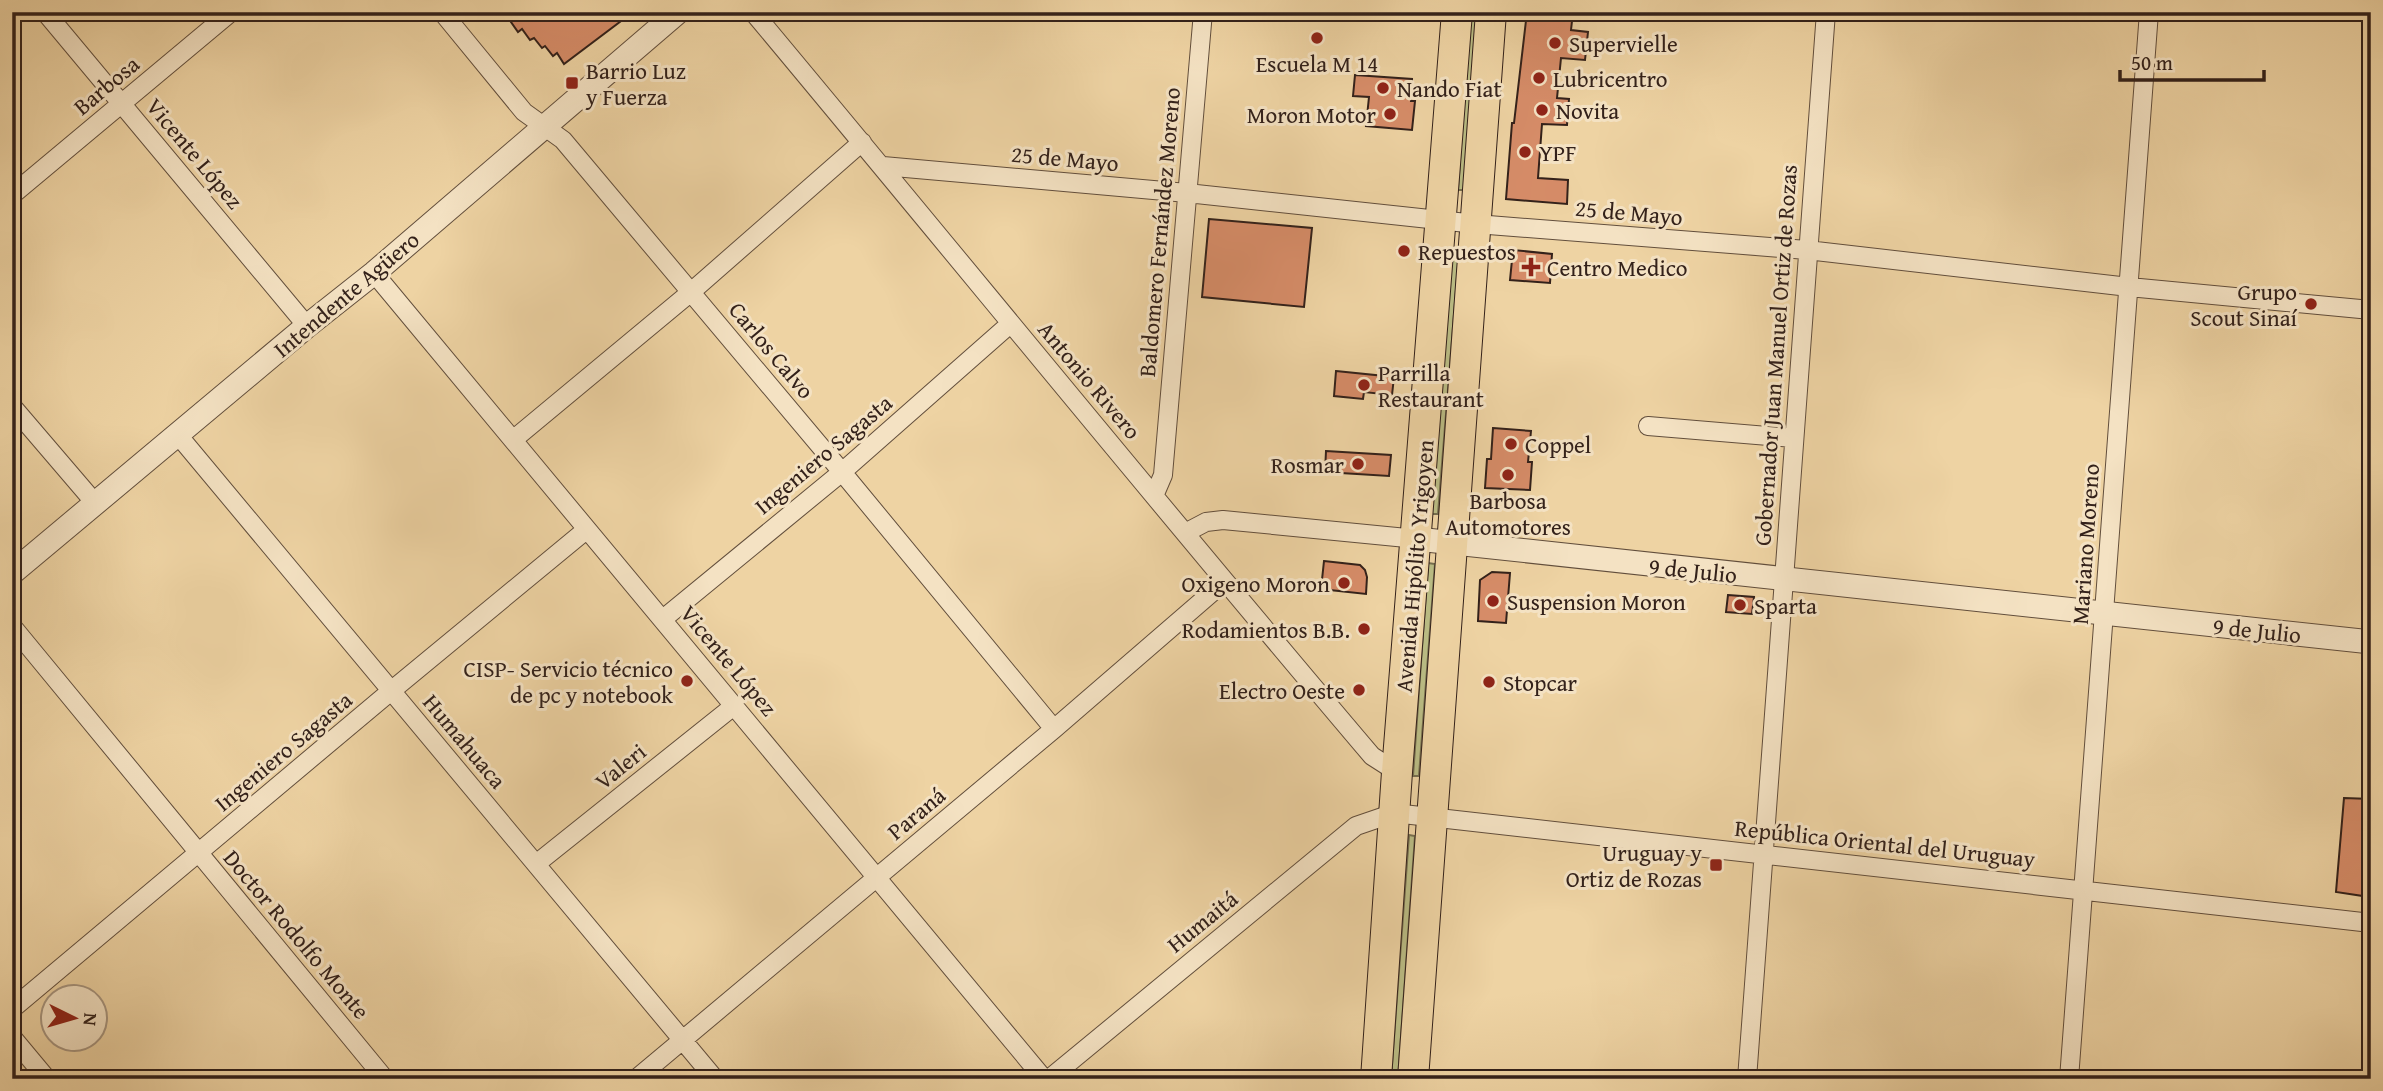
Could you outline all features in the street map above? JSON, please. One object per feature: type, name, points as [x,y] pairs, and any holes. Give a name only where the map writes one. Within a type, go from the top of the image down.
[{"type":"main road","name":"Avenida Hipólito Yrigoyen","points":[[1376,1079],[1397,772],[1457,12]]},
{"type":"main road","name":"Avenida Hipólito Yrigoyen","points":[[1413,1079],[1492,12]]},
{"type":"street","name":"Vicente López","points":[[45,12],[307,326]]},
{"type":"street","name":"Barbosa","points":[[12,194],[231,12]]},
{"type":"street","name":"Carlos Calvo","points":[[442,12],[524,112],[563,140],[1054,729]]},
{"type":"street","name":"Intendente Agüero","points":[[12,573],[374,273],[678,12]]},
{"type":"street","name":"Antonio Rivero","points":[[753,12],[883,166],[1224,582],[1372,756],[1397,772]]},
{"type":"street","name":"Baldomero Fernández Moreno","points":[[1154,496],[1163,475],[1203,12]]},
{"type":"street","name":"Gobernador Juan Manuel Ortiz de Rozas","points":[[1747,1079],[1826,12]]},
{"type":"street","name":"Mariano Moreno","points":[[2069,1079],[2150,12]]},
{"type":"street","points":[[514,439],[691,292],[862,142]]},
{"type":"street","name":"25 de Mayo","points":[[883,166],[1187,193],[1476,224],[1807,250],[2129,287],[2371,310]]},
{"type":"street","name":"Vicente López","points":[[374,273],[1046,1079]]},
{"type":"street","name":"Ingeniero Sagasta","points":[[663,619],[842,472],[1010,324]]},
{"type":"street","points":[[12,406],[95,503]]},
{"type":"street","points":[[1648,426],[1793,438]]},
{"type":"street","name":"Humahuaca","points":[[178,435],[715,1079]]},
{"type":"street","name":"9 de Julio","points":[[1185,533],[1206,522],[1223,520],[2371,642]]},
{"type":"street","name":"Ingeniero Sagasta","points":[[12,1009],[586,530]]},
{"type":"street","name":"Paraná","points":[[636,1079],[1054,729],[1224,582]]},
{"type":"street","name":"Doctor Rodolfo Monte","points":[[12,626],[385,1079]]},
{"type":"street","name":"Valeri","points":[[536,864],[735,705]]},
{"type":"street","name":"República Oriental del Uruguay","points":[[1394,813],[2371,923]]},
{"type":"street","name":"Humaitá","points":[[1046,1079],[1356,826],[1394,813]]},
{"type":"street","points":[[12,1037],[47,1079]]},
{"type":"green space","points":[[1470,12],[1477,12],[1465,190],[1458,190]]},
{"type":"green space","points":[[1452,252],[1459,252],[1438,514],[1431,514]]},
{"type":"green space","points":[[1428,563],[1435,564],[1419,776],[1413,776]]},
{"type":"green space","points":[[1409,835],[1415,836],[1398,1079],[1391,1079]]},
{"type":"building","points":[[504,12],[633,12],[564,64],[557,53],[553,56],[534,38],[530,40],[522,29],[518,32]]},
{"type":"building","points":[[1527,12],[1573,12],[1571,30],[1588,32],[1585,60],[1561,58],[1557,98],[1569,99],[1567,125],[1542,124],[1538,178],[1568,180],[1567,204],[1506,199],[1512,123]]},
{"type":"building","points":[[1355,75],[1412,79],[1411,101],[1415,101],[1412,130],[1366,126],[1369,97],[1353,96]]},
{"type":"building","points":[[1209,219],[1312,228],[1304,307],[1202,297]]},
{"type":"building","name":"Centro Medico","points":[[1513,250],[1552,254],[1550,283],[1510,280]]},
{"type":"building","name":"Parrilla Restaurant","points":[[1336,371],[1394,377],[1392,395],[1364,392],[1363,399],[1334,396]]},
{"type":"building","points":[[1493,428],[1531,431],[1528,462],[1532,462],[1530,490],[1485,488],[1487,459],[1491,459]]},
{"type":"building","name":"Rosmar","points":[[1326,451],[1391,455],[1389,476],[1325,472]]},
{"type":"building","name":"Oxigeno Moron","points":[[1324,561],[1360,565],[1367,577],[1366,594],[1321,589]]},
{"type":"building","name":"Suspension Moron","points":[[1492,572],[1510,573],[1506,623],[1478,621],[1480,580]]},
{"type":"building","name":"Sparta","points":[[1728,595],[1754,597],[1752,614],[1726,612]]},
{"type":"building","points":[[2344,798],[2371,799],[2371,857],[2367,857],[2363,896],[2336,892]]},
{"type":"place","name":"Escuela M 14","points":[[1317,38]]},
{"type":"place","name":"Supervielle","points":[[1555,43]]},
{"type":"place","name":"Lubricentro","points":[[1539,78]]},
{"type":"place","name":"Barrio Luz y Fuerza","points":[[572,83]]},
{"type":"place","name":"Nando Fiat","points":[[1383,88]]},
{"type":"place","name":"Novita","points":[[1542,110]]},
{"type":"place","name":"Moron Motor","points":[[1390,114]]},
{"type":"place","name":"YPF","points":[[1525,152]]},
{"type":"place","name":"Repuestos","points":[[1404,251]]},
{"type":"place","name":"Centro Medico","points":[[1531,267]]},
{"type":"place","name":"Grupo Scout Sinaí","points":[[2311,304]]},
{"type":"place","name":"Parrilla Restaurant","points":[[1364,385]]},
{"type":"place","name":"Coppel","points":[[1511,444]]},
{"type":"place","name":"Rosmar","points":[[1358,464]]},
{"type":"place","name":"Barbosa Automotores","points":[[1508,475]]},
{"type":"place","name":"Oxigeno Moron","points":[[1344,583]]},
{"type":"place","name":"Suspension Moron","points":[[1493,601]]},
{"type":"place","name":"Sparta","points":[[1740,605]]},
{"type":"place","name":"Rodamientos B.B.","points":[[1364,629]]},
{"type":"place","name":"CISP- Servicio técnico de pc y notebook","points":[[687,681]]},
{"type":"place","name":"Stopcar","points":[[1489,682]]},
{"type":"place","name":"Electro Oeste","points":[[1359,690]]},
{"type":"place","name":"Uruguay y Ortiz de Rozas","points":[[1716,865]]}]
